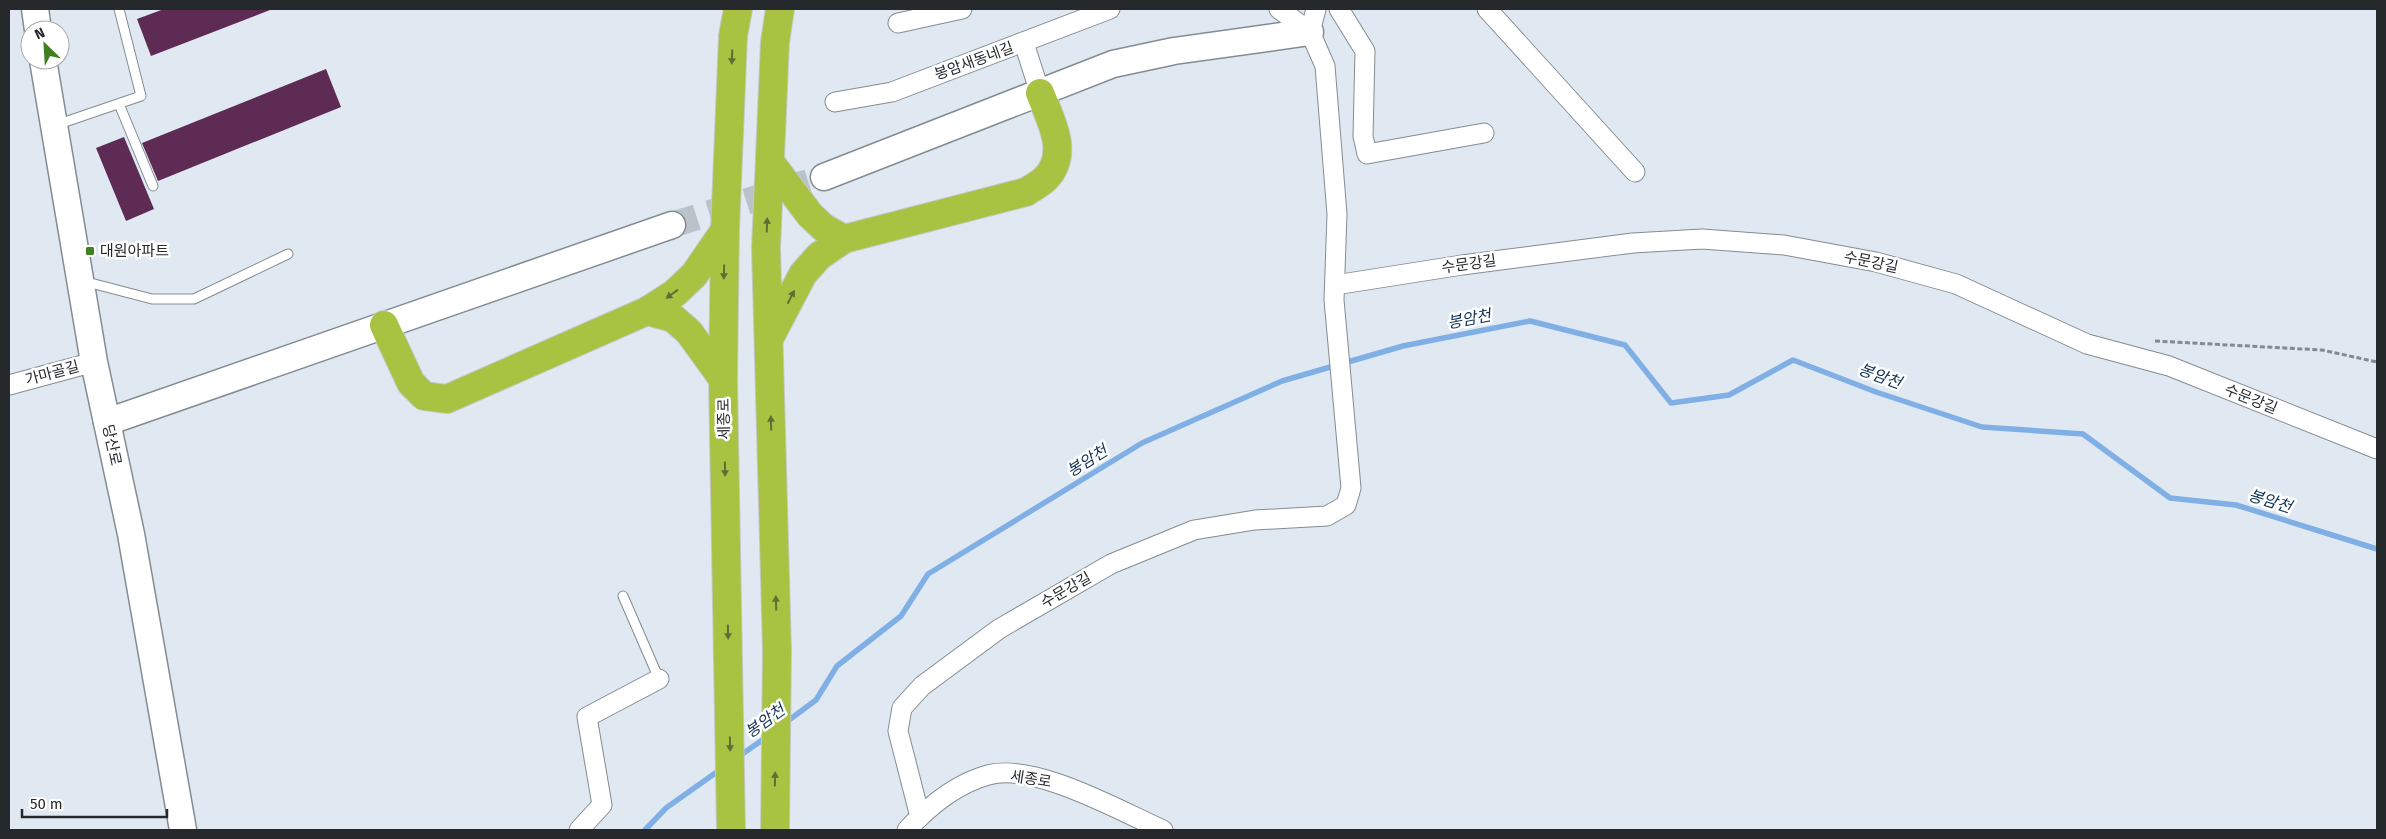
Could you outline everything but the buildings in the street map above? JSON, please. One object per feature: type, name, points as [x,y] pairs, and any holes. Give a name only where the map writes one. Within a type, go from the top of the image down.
[{"type":"highway","name":"세종로","points":[[731,830],[723,379],[725,230],[733,36],[738,9]]},
{"type":"highway","points":[[775,828],[778,651],[766,248],[775,42],[780,9]]},
{"type":"highway","points":[[768,341],[803,274],[819,256],[844,239],[1026,192],[1047,177],[1056,157],[1057,135],[1040,93]]},
{"type":"highway","points":[[770,162],[810,215],[824,228],[844,239]]},
{"type":"highway","points":[[384,325],[411,383],[424,396],[447,399],[647,311],[675,294],[694,275],[725,230]]},
{"type":"highway","points":[[647,311],[673,318],[689,332],[723,379]]},
{"type":"street","points":[[898,23],[962,9]]},
{"type":"street","name":"봉암새동네길","points":[[835,102],[892,92],[1110,9]]},
{"type":"street","points":[[1279,9],[1313,20]]},
{"type":"street","points":[[1339,9],[1365,51],[1363,136],[1367,154],[1484,133]]},
{"type":"street","points":[[1487,9],[1635,172]]},
{"type":"street","points":[[824,177],[1112,64],[1313,20]]},
{"type":"street","points":[[1313,20],[1324,66],[1336,214],[1334,293]]},
{"type":"street","points":[[1024,43],[1040,93]]},
{"type":"street","name":"당산로","points":[[45,70],[94,362],[131,534],[184,830]]},
{"type":"street","points":[[107,422],[672,226]]},
{"type":"street","name":"수문강길","points":[[913,824],[898,731],[902,708],[922,686],[998,629],[1111,564],[1194,530],[1255,520],[1327,516],[1346,505],[1351,488],[1334,293],[1462,265],[1634,242],[1702,239],[1784,245],[1876,262],[1956,284],[2087,344],[2168,366],[2377,449]]},
{"type":"street","name":"가마골길","points":[[9,385],[94,362]]},
{"type":"street","points":[[579,830],[602,805],[587,717],[659,679]]},
{"type":"street","name":"세종로","points":[[913,824],[954,789],[989,775],[1018,775],[1053,781],[1162,830]]},
{"type":"lane","points":[[54,126],[141,96],[119,9]]},
{"type":"lane","points":[[119,104],[153,186]]},
{"type":"lane","points":[[80,281],[152,299],[194,299],[288,254]]},
{"type":"lane","points":[[622,596],[659,679]]},
{"type":"path","points":[[2149,341],[2322,350],[2377,362]]},
{"type":"waterway","name":"봉암천","points":[[785,723],[816,700],[837,666],[901,616],[928,574],[1142,443],[1282,381],[1403,346],[1530,321],[1625,345],[1671,403],[1729,395],[1793,360],[1876,392],[1982,427],[2083,434],[2170,498],[2236,505],[2377,549]]},
{"type":"waterway","name":"봉암천","points":[[738,757],[768,736]]},
{"type":"waterway","name":"봉암천","points":[[645,830],[666,808],[721,769]]},
{"type":"tunnel","points":[[672,225],[824,177]]},
{"type":"place","name":"대원아파트","points":[[90,251]]}]
